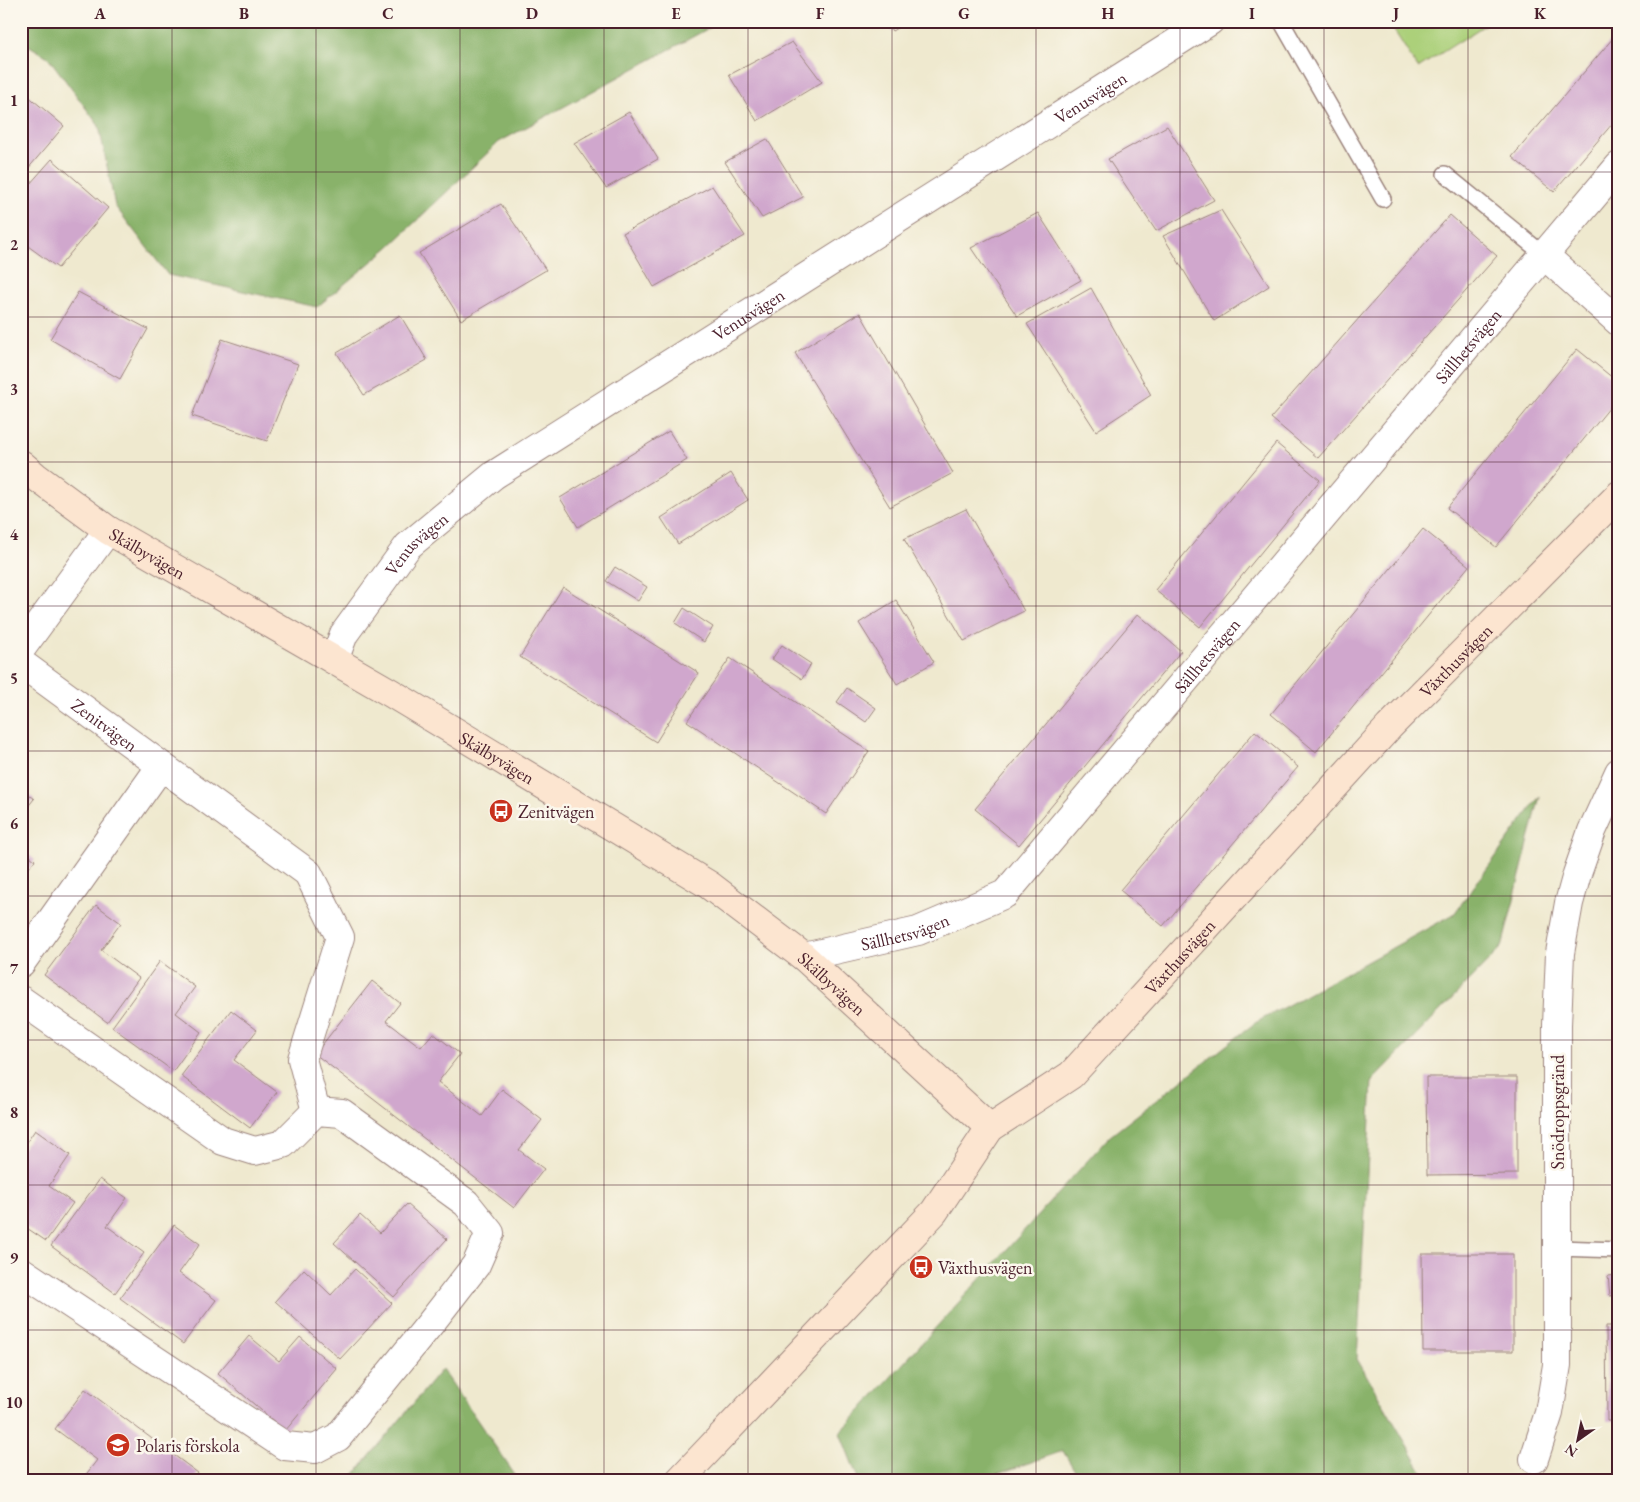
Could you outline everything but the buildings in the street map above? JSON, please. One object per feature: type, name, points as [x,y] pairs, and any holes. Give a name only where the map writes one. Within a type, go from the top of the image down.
[{"type":"street","name":"Venusvägen","points":[[334,660],[344,634],[408,546],[494,475],[1210,21]]},
{"type":"street","name":"Sällhetsvägen","points":[[804,957],[918,931],[1005,894],[1619,166]]},
{"type":"street","points":[[1543,254],[1619,322]]},
{"type":"street","name":"Skälbyvägen","points":[[21,464],[108,530],[334,660],[709,885],[804,957],[990,1128]]},
{"type":"street","name":"Växthusvägen","points":[[680,1481],[934,1212],[990,1128],[1071,1075],[1389,727],[1619,495]]},
{"type":"street","points":[[21,649],[108,530]]},
{"type":"street","name":"Zenitvägen","points":[[21,663],[308,873],[340,937],[302,1059],[316,1111]]},
{"type":"street","points":[[21,963],[161,766]]},
{"type":"street","name":"Snödroppsgränd","points":[[1534,1459],[1549,1413],[1557,1365],[1556,1025],[1560,953],[1576,874],[1592,831],[1619,772]]},
{"type":"street","points":[[21,1000],[223,1141],[255,1151],[283,1144],[316,1111],[342,1113],[466,1203],[490,1233],[476,1264],[338,1438],[315,1449],[285,1446],[21,1271]]},
{"type":"lane","points":[[1281,21],[1383,199]]},
{"type":"lane","points":[[1446,174],[1543,254]]},
{"type":"lane","points":[[1557,1248],[1619,1250]]},
{"type":"green space","points":[[21,21],[722,21],[499,142],[389,247],[317,307],[168,275],[115,206],[99,126],[48,57],[21,41]]},
{"type":"green space","points":[[1388,21],[1491,21],[1418,68]]},
{"type":"green space","points":[[1540,796],[1502,947],[1372,1081],[1357,1359],[1425,1476],[1394,1481],[1081,1481],[1063,1451],[977,1481],[859,1481],[840,1433],[1109,1137],[1255,1023],[1454,914]]},
{"type":"green space","points":[[442,1369],[519,1481],[349,1481]]},
{"type":"place","name":"Zenitvägen","points":[[501,811]]},
{"type":"place","name":"Växthusvägen","points":[[921,1267]]},
{"type":"place","name":"Polaris förskola","points":[[118,1445]]}]
